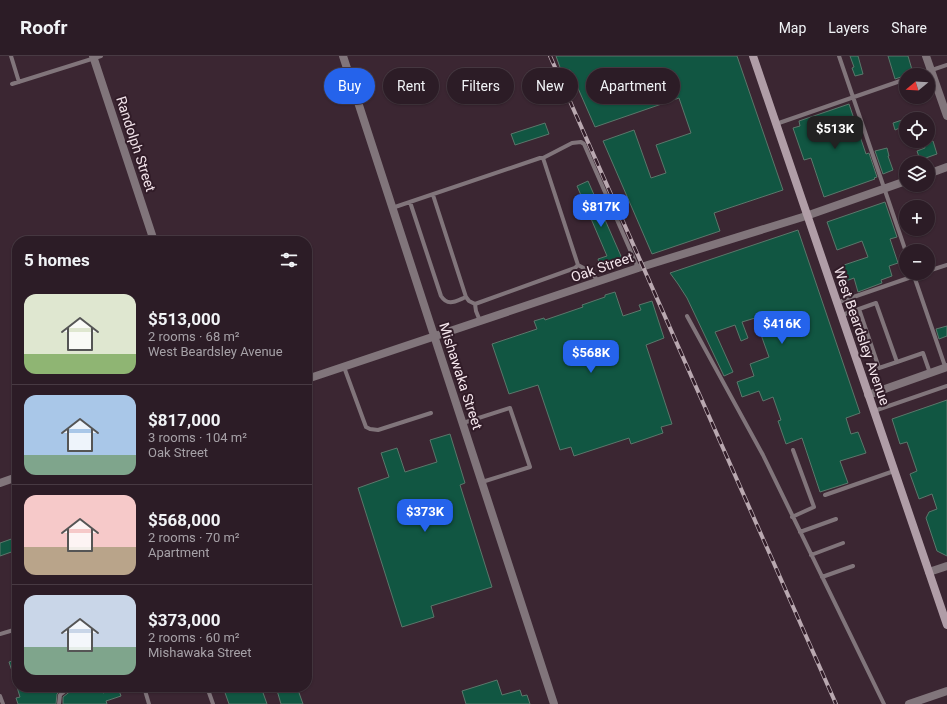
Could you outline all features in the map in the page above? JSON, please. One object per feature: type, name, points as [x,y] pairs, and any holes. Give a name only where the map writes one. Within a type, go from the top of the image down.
[{"type":"main road","name":"West Beardsley Avenue","points":[[753,56],[806,216],[947,624]]},
{"type":"street","name":"Mishawaka Street","points":[[343,56],[554,704]]},
{"type":"street","points":[[926,56],[930,68]]},
{"type":"street","name":"Randolph Street","points":[[96,57],[152,236]]},
{"type":"street","points":[[935,82],[947,116]]},
{"type":"street","points":[[935,171],[947,167]]},
{"type":"street","name":"Oak Street","points":[[312,377],[638,268],[806,216],[899,184]]},
{"type":"street","points":[[868,395],[930,373],[947,369]]},
{"type":"street","points":[[0,483],[12,479]]},
{"type":"street","points":[[929,572],[947,566]]},
{"type":"street","points":[[909,704],[947,691]]},
{"type":"lane","points":[[11,56],[19,82]]},
{"type":"lane","points":[[839,56],[903,244]]},
{"type":"lane","points":[[12,84],[96,57]]},
{"type":"lane","points":[[935,69],[947,65]]},
{"type":"lane","points":[[776,124],[899,81]]},
{"type":"lane","points":[[392,208],[543,158],[572,143],[581,142],[584,144],[638,268]]},
{"type":"lane","points":[[543,158],[578,265],[591,272],[598,282]]},
{"type":"lane","points":[[433,195],[466,297],[469,301],[475,304],[575,268],[578,265]]},
{"type":"lane","points":[[410,202],[441,296],[444,301],[449,303],[466,297]]},
{"type":"lane","points":[[935,269],[947,265]]},
{"type":"lane","points":[[836,303],[899,280]]},
{"type":"lane","points":[[916,280],[947,369]]},
{"type":"lane","points":[[841,316],[876,303],[882,329],[897,362]]},
{"type":"lane","points":[[475,304],[480,322]]},
{"type":"lane","points":[[859,310],[879,368],[923,353],[930,373]]},
{"type":"lane","points":[[687,316],[763,455],[884,704]]},
{"type":"lane","points":[[863,322],[868,320]]},
{"type":"lane","points":[[867,334],[872,332]]},
{"type":"lane","points":[[871,345],[876,344]]},
{"type":"lane","points":[[344,367],[366,427],[378,430],[431,413]]},
{"type":"lane","points":[[874,412],[947,386]]},
{"type":"lane","points":[[463,423],[510,408],[530,467],[482,482]]},
{"type":"lane","points":[[792,517],[814,507],[793,450]]},
{"type":"lane","points":[[825,495],[894,471]]},
{"type":"lane","points":[[800,532],[836,519]]},
{"type":"lane","points":[[811,555],[843,543]]},
{"type":"lane","points":[[822,577],[853,566]]},
{"type":"lane","points":[[0,634],[12,630]]},
{"type":"lane","points":[[58,704],[60,695],[64,692]]},
{"type":"lane","points":[[146,692],[150,704]]},
{"type":"lane","points":[[209,692],[213,704]]},
{"type":"lane","points":[[0,696],[3,704]]},
{"type":"building","points":[[556,56],[737,56],[783,190],[714,213],[720,231],[652,254],[603,141],[634,130],[651,178],[666,173],[656,145],[691,133],[680,101],[680,68],[586,68],[586,104],[662,104],[595,127],[578,88],[578,68],[560,68]]},
{"type":"building","points":[[850,56],[858,56],[863,74],[855,76],[852,68],[854,67]]},
{"type":"building","points":[[888,56],[908,56],[912,68],[899,68],[899,78],[895,79]]},
{"type":"building","points":[[849,104],[866,154],[869,153],[877,177],[824,197],[811,158],[804,160],[793,128],[800,126],[799,121]]},
{"type":"building","points":[[899,121],[899,128],[895,130],[893,123]]},
{"type":"building","points":[[545,123],[549,134],[515,145],[511,134]]},
{"type":"building","points":[[887,148],[893,170],[883,174],[875,151]]},
{"type":"building","points":[[925,148],[935,148],[937,154],[931,156],[919,156],[917,151]]},
{"type":"building","points":[[588,181],[624,263],[601,270],[598,259],[607,256],[577,186]]},
{"type":"building","points":[[885,202],[897,237],[890,239],[898,263],[889,266],[892,276],[881,280],[882,283],[858,292],[854,278],[846,281],[841,266],[868,257],[862,241],[837,250],[827,222]]},
{"type":"building","points":[[798,230],[860,413],[846,418],[851,434],[858,432],[866,453],[840,461],[848,483],[820,492],[802,438],[786,444],[778,421],[781,420],[773,397],[763,401],[759,391],[742,397],[737,382],[754,376],[750,364],[769,357],[755,318],[742,322],[748,338],[741,341],[735,325],[715,332],[733,372],[724,376],[687,298],[670,273]]},
{"type":"building","points":[[615,292],[623,316],[641,310],[639,305],[652,301],[664,338],[646,345],[672,424],[661,427],[663,433],[631,444],[629,438],[574,456],[571,447],[560,450],[538,385],[509,394],[492,344],[537,329],[534,321],[544,318],[545,320],[583,307],[582,305]]},
{"type":"building","points":[[947,326],[947,336],[939,339],[936,329]]},
{"type":"building","points":[[947,400],[947,556],[937,551],[926,518],[929,512],[937,509],[932,494],[919,499],[910,474],[917,471],[907,442],[900,444],[892,419]]},
{"type":"building","points":[[450,434],[465,483],[460,485],[492,587],[431,606],[434,617],[402,627],[358,488],[389,477],[381,453],[397,448],[405,472],[437,462],[430,440]]},
{"type":"building","points":[[12,539],[12,552],[0,556],[0,543]]},
{"type":"building","points":[[12,661],[12,671],[9,662]]},
{"type":"building","points":[[497,680],[502,695],[520,690],[522,696],[527,695],[530,704],[466,704],[462,691]]},
{"type":"building","points":[[18,692],[59,692],[57,694],[56,704],[18,704],[16,698],[20,697]]},
{"type":"building","points":[[69,692],[120,692],[121,696],[106,701],[107,704],[63,704],[63,697]]},
{"type":"building","points":[[225,692],[263,692],[267,704],[229,704]]},
{"type":"building","points":[[277,692],[299,692],[303,704],[281,704]]},
{"type":"railway","points":[[550,56],[836,704]]}]
